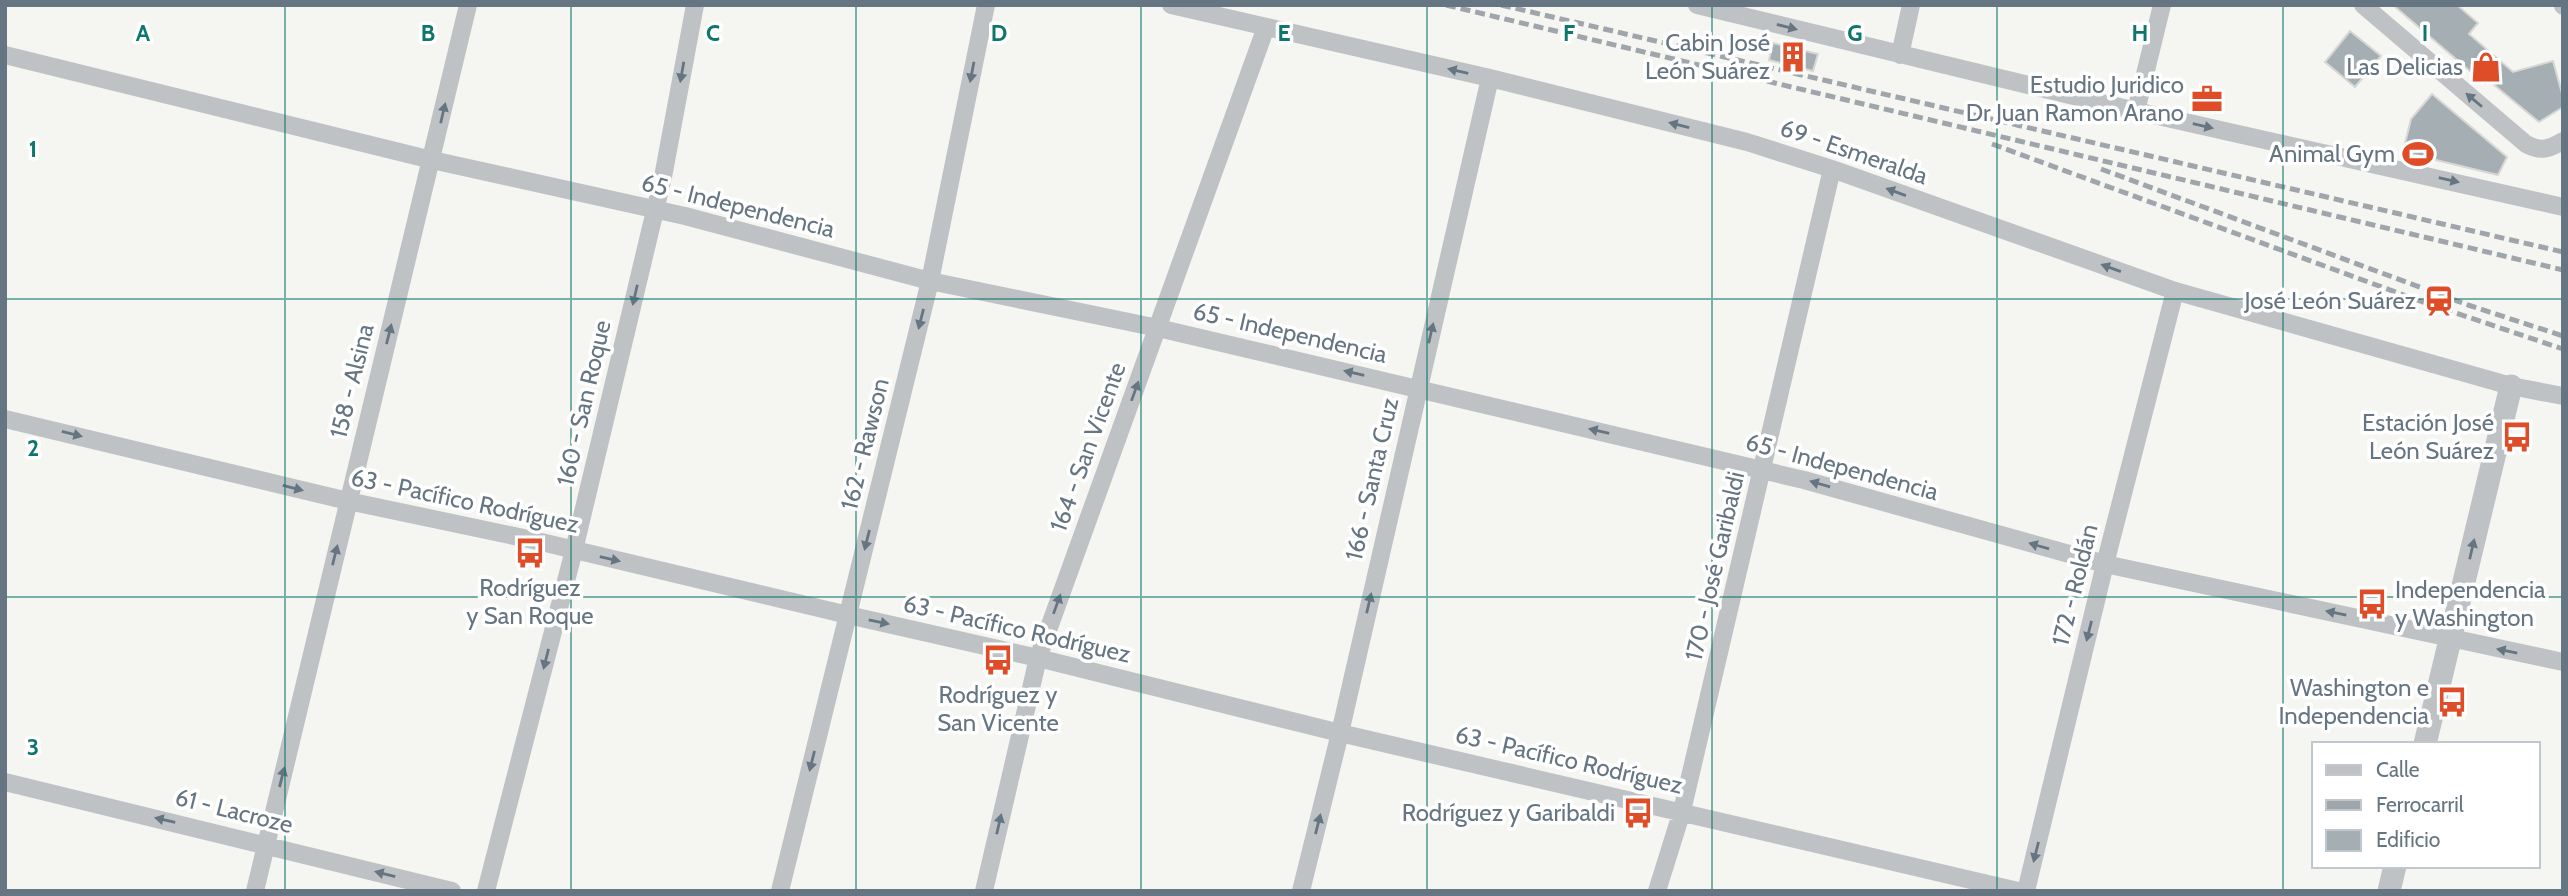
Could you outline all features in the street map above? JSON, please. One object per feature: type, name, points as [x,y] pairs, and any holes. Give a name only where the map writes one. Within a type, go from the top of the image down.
[{"type":"street","name":"158 - Alsina","points":[[255,891],[468,5]]},
{"type":"street","name":"160 - San Roque","points":[[486,891],[574,550],[655,209],[695,5]]},
{"type":"street","name":"162 - Rawson","points":[[780,891],[930,281],[986,5]]},
{"type":"street","name":"69 - Esmeralda","points":[[1171,5],[1490,78],[1747,142],[1832,169],[2175,291],[2511,386],[2563,396]]},
{"type":"street","points":[[1697,5],[2136,111],[2563,206]]},
{"type":"street","points":[[1900,55],[1911,5]]},
{"type":"street","points":[[2136,111],[2162,5]]},
{"type":"street","points":[[2363,5],[2526,145],[2537,150],[2549,149],[2563,141]]},
{"type":"street","name":"164 - San Vicente","points":[[984,891],[1038,658],[1266,27]]},
{"type":"street","name":"65 - Independencia","points":[[5,55],[432,160],[655,209],[930,281],[1158,328],[1762,470],[2105,564],[2563,662]]},
{"type":"street","name":"166 - Santa Cruz","points":[[1301,891],[1340,733],[1490,78]]},
{"type":"street","name":"170 - José Garibaldi","points":[[1657,891],[1682,811],[1832,169]]},
{"type":"street","name":"172 - Roldán","points":[[2026,891],[2105,564],[2175,291]]},
{"type":"street","points":[[2425,742],[2511,386]]},
{"type":"street","name":"63 - Pacífico Rodríguez","points":[[5,418],[348,501],[574,550],[1038,658],[1340,733],[2018,891]]},
{"type":"street","name":"61 - Lacroze","points":[[5,782],[452,891]]},
{"type":"street","points":[[2389,891],[2395,868]]},
{"type":"building","points":[[2393,5],[2457,5],[2478,23],[2469,34],[2513,72],[2553,61],[2563,97],[2563,107],[2539,122],[2488,80],[2485,84]]},
{"type":"building","points":[[2350,31],[2381,56],[2355,87],[2325,62]]},
{"type":"building","name":"Cabin José León Suárez","points":[[1773,43],[1818,54],[1813,71],[1769,60]]},
{"type":"building","points":[[2432,94],[2507,157],[2498,175],[2403,152],[2411,119]]},
{"type":"railway","points":[[1446,5],[2563,270]]},
{"type":"railway","points":[[1501,5],[2563,252]]},
{"type":"railway","points":[[1992,144],[2420,301],[2563,349]]},
{"type":"railway","points":[[2101,169],[2468,305],[2563,336]]},
{"type":"place","name":"Cabin José León Suárez","points":[[1793,57]]},
{"type":"place","name":"Las Delicias","points":[[2486,67]]},
{"type":"place","name":"Estudio Juridico Dr Juan Ramon Arano","points":[[2207,99]]},
{"type":"place","name":"Animal Gym","points":[[2418,154]]},
{"type":"place","name":"José León Suárez","points":[[2439,301]]},
{"type":"place","name":"Estación José León Suárez","points":[[2517,437]]},
{"type":"place","name":"Rodríguez y San Roque","points":[[530,553]]},
{"type":"place","name":"Independencia y Washington","points":[[2372,604]]},
{"type":"place","name":"Rodríguez y San Vicente","points":[[998,660]]},
{"type":"place","name":"Washington e Independencia","points":[[2452,702]]},
{"type":"place","name":"Rodríguez y Garibaldi","points":[[1638,813]]}]
